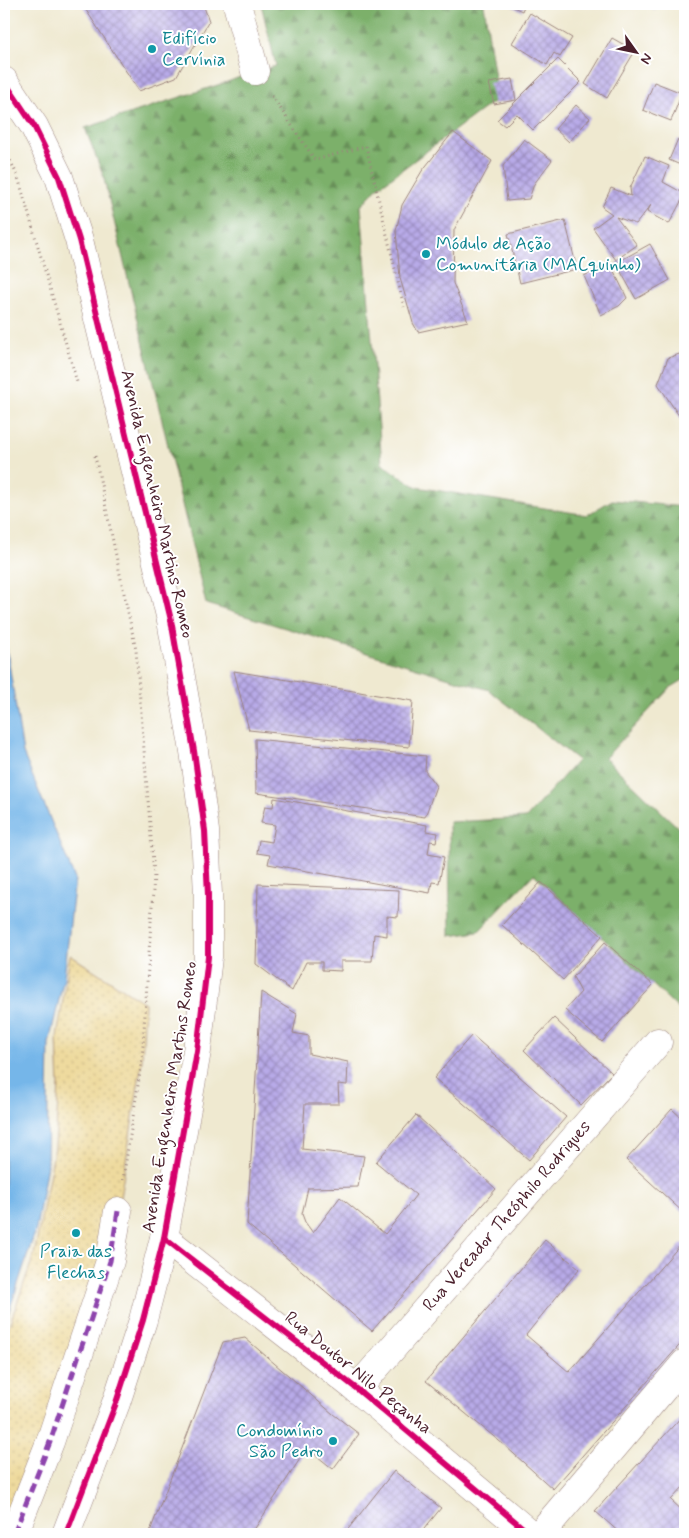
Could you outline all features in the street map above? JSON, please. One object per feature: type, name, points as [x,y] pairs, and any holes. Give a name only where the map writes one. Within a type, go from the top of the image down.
[{"type":"street","points":[[236,4],[256,71]]},
{"type":"street","name":"Avenida Engenheiro Martins Romeo","points":[[4,81],[34,126],[59,177],[79,240],[171,620],[194,751],[205,830],[208,894],[208,957],[196,1051],[164,1238],[143,1320],[116,1403],[66,1534]]},
{"type":"street","name":"Rua Vereador Theóphilo Rodrigues","points":[[357,1390],[658,1042]]},
{"type":"street","points":[[14,1534],[50,1442],[110,1261],[118,1211]]},
{"type":"street","name":"Rua Doutor Nilo Peçanha","points":[[164,1238],[357,1390],[530,1534]]},
{"type":"street","points":[[540,1534],[685,1363]]},
{"type":"path","points":[[256,71],[315,160],[366,146],[404,307]]},
{"type":"path","points":[[4,147],[18,177],[78,384]]},
{"type":"path","points":[[94,450],[136,650],[154,874],[142,1060],[118,1211]]},
{"type":"green space","points":[[261,4],[484,4],[498,98],[376,189],[361,206],[382,464],[417,487],[587,515],[612,500],[685,507],[685,679],[670,688],[605,758],[685,834],[685,1008],[682,1012],[534,874],[478,932],[450,936],[449,822],[526,818],[578,760],[489,690],[206,604],[103,175],[85,128],[230,81],[255,71],[276,66]]},
{"type":"sand","name":"Praia das Flechas","points":[[70,955],[145,1003],[142,1061],[110,1260],[4,1534],[4,1340],[34,1255],[55,1147],[59,1085],[57,1038]]},
{"type":"water","points":[[4,631],[23,753],[75,879],[64,978],[49,1043],[47,1165],[36,1229],[4,1327]]},
{"type":"building","name":"Edifício Cervínia","points":[[82,4],[203,4],[209,21],[176,77],[139,91]]},
{"type":"building","points":[[507,4],[525,4],[522,11]]},
{"type":"building","points":[[648,4],[660,4],[654,10]]},
{"type":"building","points":[[530,13],[572,38],[560,57],[554,53],[547,65],[512,43]]},
{"type":"building","points":[[612,38],[635,51],[607,98],[585,84]]},
{"type":"building","points":[[558,59],[581,82],[533,130],[517,114],[505,126],[497,120]]},
{"type":"building","points":[[512,79],[516,100],[494,104],[489,83]]},
{"type":"building","points":[[654,82],[682,93],[671,121],[643,110]]},
{"type":"building","points":[[576,105],[590,118],[569,142],[555,129]]},
{"type":"building","name":"Módulo de Ação Comunitária (MACquinho)","points":[[453,132],[492,161],[454,230],[453,283],[468,321],[418,332],[413,323],[400,278],[396,231],[402,205],[422,171]]},
{"type":"building","points":[[524,139],[552,160],[534,184],[529,199],[507,201],[503,166]]},
{"type":"building","points":[[678,139],[685,142],[685,167],[669,160]]},
{"type":"building","points":[[645,156],[669,166],[663,182],[685,194],[669,224],[647,212],[651,205],[636,224],[616,217],[637,245],[616,260],[593,228],[612,214],[602,207],[611,188],[631,196],[630,188]]},
{"type":"building","points":[[565,220],[577,269],[520,283],[508,234]]},
{"type":"building","points":[[650,244],[670,280],[636,299],[616,263]]},
{"type":"building","points":[[610,263],[627,298],[619,306],[601,315],[584,276]]},
{"type":"building","points":[[685,352],[685,425],[658,384],[668,358]]},
{"type":"building","points":[[234,671],[413,701],[409,747],[249,730]]},
{"type":"building","points":[[255,739],[426,756],[425,771],[436,786],[425,817],[256,793]]},
{"type":"building","points":[[274,798],[427,825],[426,831],[438,833],[436,842],[430,841],[428,854],[444,857],[439,883],[432,882],[430,893],[268,864],[270,855],[257,853],[259,840],[272,842],[275,825],[261,823],[265,806],[273,807]]},
{"type":"building","points":[[541,882],[602,936],[563,980],[502,925]]},
{"type":"building","points":[[258,884],[399,890],[398,917],[387,916],[387,936],[374,934],[372,961],[341,961],[341,971],[322,970],[322,962],[306,962],[292,991],[256,964]]},
{"type":"building","points":[[605,942],[653,985],[602,1042],[565,1010],[581,992],[573,977]]},
{"type":"building","points":[[261,992],[297,1014],[293,1033],[309,1036],[309,1054],[348,1062],[347,1085],[338,1084],[339,1104],[305,1104],[302,1149],[364,1156],[358,1187],[308,1188],[302,1214],[313,1233],[340,1197],[385,1234],[416,1195],[376,1162],[416,1115],[496,1189],[372,1331],[247,1224]]},
{"type":"building","points":[[554,1018],[612,1073],[581,1105],[524,1050]]},
{"type":"building","points":[[472,1035],[566,1117],[529,1160],[434,1078]]},
{"type":"building","points":[[672,1109],[685,1121],[685,1214],[626,1160]]},
{"type":"building","points":[[545,1240],[579,1269],[526,1335],[569,1372],[682,1243],[685,1245],[685,1339],[553,1489],[504,1445],[426,1381]]},
{"type":"building","points":[[245,1338],[359,1434],[333,1469],[307,1448],[252,1533],[254,1534],[149,1534],[223,1342]]},
{"type":"building","points":[[685,1413],[685,1485],[671,1500],[685,1513],[685,1534],[621,1534],[595,1511]]},
{"type":"building","points":[[394,1471],[441,1508],[420,1534],[346,1534],[345,1533]]},
{"type":"marked path","points":[[14,1534],[50,1442],[110,1261],[118,1211]]},
{"type":"cycle path","points":[[4,81],[34,126],[59,177],[79,240],[171,620],[194,751],[205,831],[208,895],[208,957],[197,1051],[164,1238],[143,1320],[116,1403],[66,1534]]},
{"type":"cycle path","points":[[164,1238],[357,1389],[530,1534]]},
{"type":"place","name":"Edifício Cervínia","points":[[152,49]]},
{"type":"place","name":"Módulo de Ação Comunitária (MACquinho)","points":[[426,254]]},
{"type":"place","name":"Praia das Flechas","points":[[76,1233]]},
{"type":"place","name":"Condomínio São Pedro","points":[[333,1441]]}]
